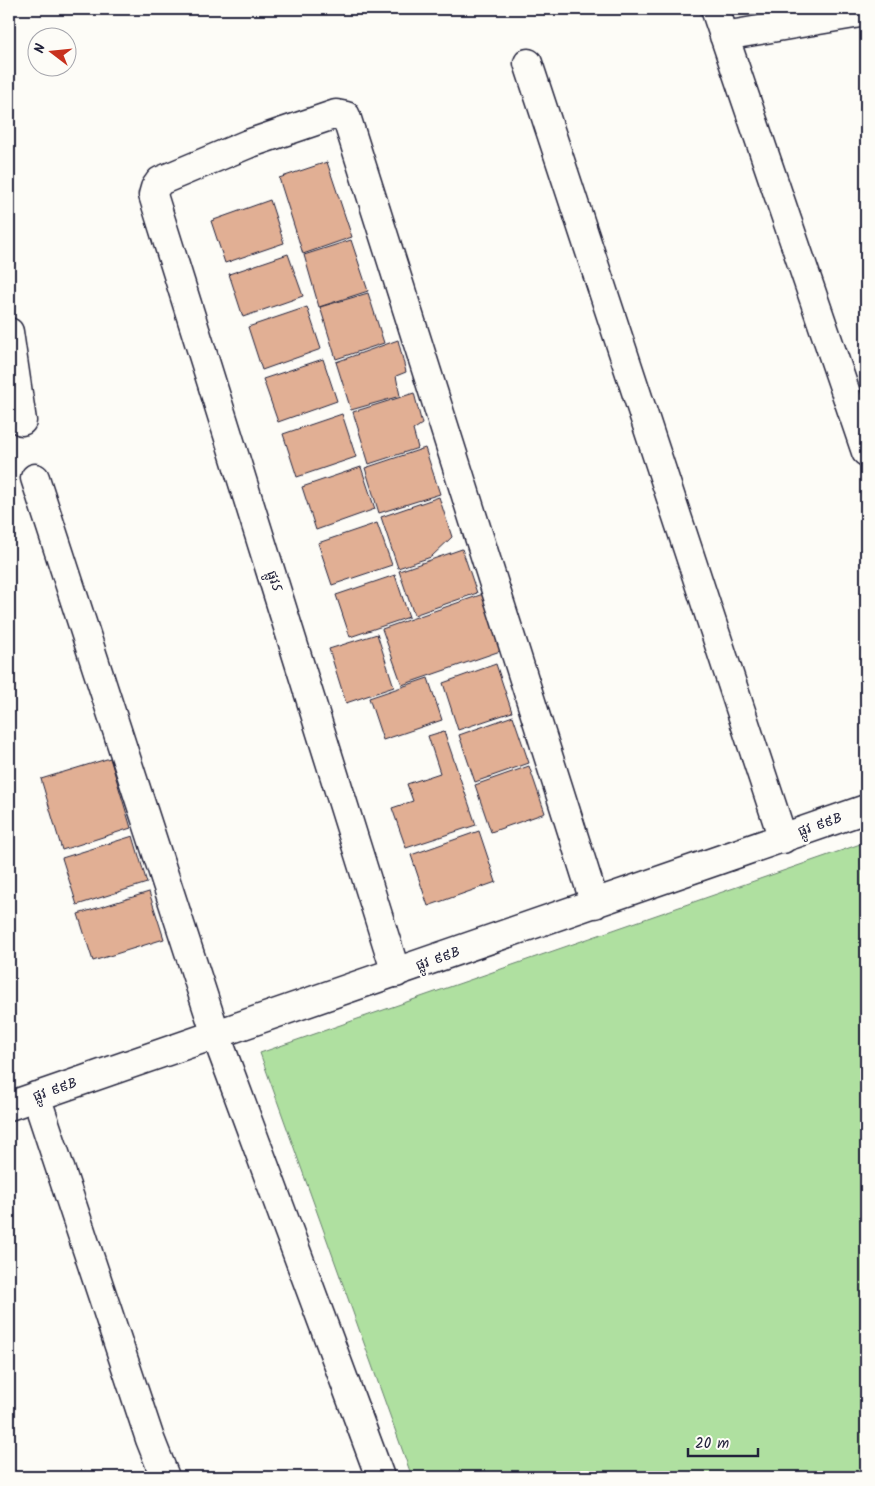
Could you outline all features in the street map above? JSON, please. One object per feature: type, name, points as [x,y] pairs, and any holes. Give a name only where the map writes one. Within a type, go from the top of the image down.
[{"type":"street","points":[[715,9],[866,452]]},
{"type":"street","points":[[724,36],[866,12]]},
{"type":"street","points":[[528,63],[782,838]]},
{"type":"street","name":"ផ្លូវ5","points":[[396,973],[153,195],[160,181],[248,144],[336,114],[346,116],[595,904]]},
{"type":"street","points":[[9,332],[22,422]]},
{"type":"street","points":[[34,478],[216,1035],[380,1477]]},
{"type":"street","name":"ផ្លូវ ៩៩B","points":[[9,1106],[866,809]]},
{"type":"street","points":[[36,1096],[150,1439],[165,1477]]},
{"type":"green space","points":[[866,842],[866,1466],[850,1477],[412,1477],[260,1053]]},
{"type":"building","points":[[327,162],[352,237],[303,254],[279,178]]},
{"type":"building","points":[[270,200],[284,243],[225,263],[211,221]]},
{"type":"building","points":[[351,240],[368,291],[319,307],[304,255]]},
{"type":"building","points":[[288,254],[303,296],[243,317],[229,274]]},
{"type":"building","points":[[368,293],[384,343],[336,359],[320,307]]},
{"type":"building","points":[[307,307],[321,349],[262,370],[248,327]]},
{"type":"building","points":[[398,340],[406,372],[396,376],[400,396],[351,410],[336,362]]},
{"type":"building","points":[[323,359],[337,401],[278,422],[263,379]]},
{"type":"building","points":[[414,393],[422,424],[413,430],[418,448],[369,464],[353,412]]},
{"type":"building","points":[[342,414],[356,457],[297,477],[283,434]]},
{"type":"building","points":[[425,448],[440,494],[379,513],[365,468]]},
{"type":"building","points":[[361,467],[375,509],[316,530],[302,487]]},
{"type":"building","points":[[439,497],[452,537],[431,557],[398,568],[381,517]]},
{"type":"building","points":[[377,523],[392,565],[332,585],[318,543]]},
{"type":"building","points":[[462,549],[477,593],[414,615],[399,571]]},
{"type":"building","points":[[395,575],[409,617],[350,637],[336,595]]},
{"type":"building","points":[[486,593],[506,649],[402,685],[382,629]]},
{"type":"building","points":[[377,634],[394,687],[346,703],[329,649]]},
{"type":"building","points":[[496,664],[512,712],[458,730],[443,683]]},
{"type":"building","points":[[428,678],[442,720],[383,740],[369,698]]},
{"type":"building","points":[[513,716],[529,763],[475,782],[459,735]]},
{"type":"building","points":[[444,731],[476,825],[406,848],[392,808],[413,801],[407,784],[440,773],[428,736]]},
{"type":"building","points":[[110,758],[131,828],[62,850],[41,779]]},
{"type":"building","points":[[529,766],[545,813],[491,832],[475,785]]},
{"type":"building","points":[[479,831],[496,882],[428,906],[411,855]]},
{"type":"building","points":[[133,836],[147,883],[77,905],[62,858]]},
{"type":"building","points":[[149,892],[164,939],[93,961],[78,914]]}]
